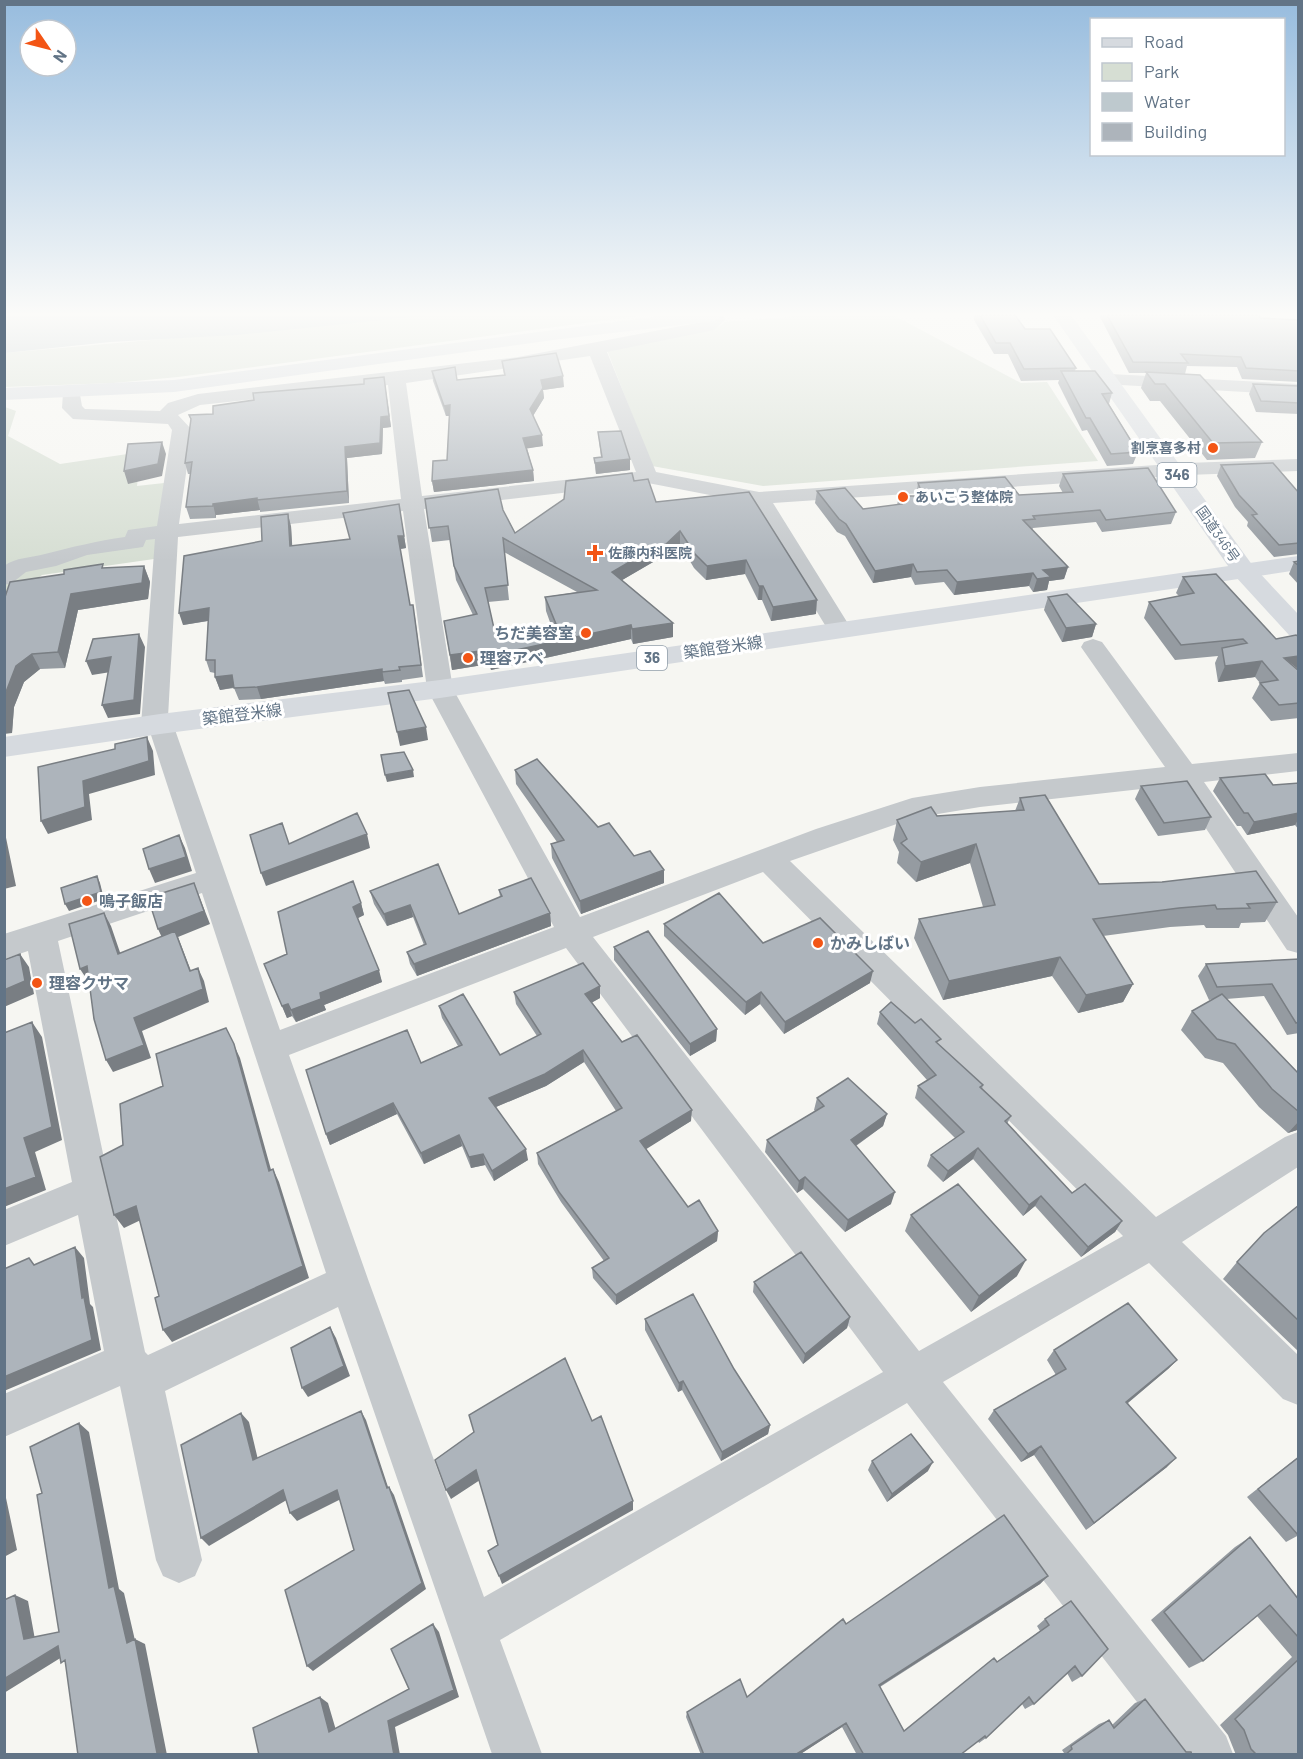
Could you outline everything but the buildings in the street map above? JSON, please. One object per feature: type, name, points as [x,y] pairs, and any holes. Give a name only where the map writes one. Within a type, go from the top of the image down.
[{"type":"main road","name":"国道346号","points":[[1122,397],[1244,571],[1299,629]]},
{"type":"main road","name":"築館登米線","points":[[4,747],[157,724],[440,689],[1299,563]]},
{"type":"street","points":[[72,397],[72,408],[80,415],[165,417],[175,420],[182,430],[167,532],[157,724],[349,1282],[517,1755]]},
{"type":"street","points":[[165,417],[175,407],[198,400],[224,397]]},
{"type":"street","points":[[398,397],[440,689],[573,934],[912,1376],[1208,1755]]},
{"type":"street","points":[[616,397],[648,477]]},
{"type":"street","points":[[4,578],[19,566],[48,561],[84,549],[135,542],[136,535],[648,477],[759,498],[1299,465]]},
{"type":"street","points":[[759,498],[840,630]]},
{"type":"street","points":[[1093,646],[1299,941]]},
{"type":"street","points":[[270,1048],[768,858],[912,808],[980,797],[1299,762]]},
{"type":"street","points":[[768,858],[1299,1384]]},
{"type":"street","points":[[4,947],[211,878]]},
{"type":"street","points":[[41,935],[93,1191],[179,1560]]},
{"type":"street","points":[[472,1629],[1152,1240],[1299,1148]]},
{"type":"street","points":[[4,1228],[93,1191]]},
{"type":"street","points":[[4,1416],[134,1371],[349,1282]]},
{"type":"green space","points":[[625,397],[1057,397],[1098,461],[763,486],[652,466]]},
{"type":"green space","points":[[5,407],[16,411],[8,436],[60,464],[141,452],[137,486],[173,482],[168,557],[42,575],[5,603]]},
{"type":"place","name":"割烹喜多村","points":[[1213,448]]},
{"type":"place","name":"あいこう整体院","points":[[903,497]]},
{"type":"place","name":"佐藤内科医院","points":[[595,553]]},
{"type":"place","name":"ちだ美容室","points":[[586,633]]},
{"type":"place","name":"理容アベ","points":[[468,658]]},
{"type":"place","name":"鳴子飯店","points":[[87,901]]},
{"type":"place","name":"かみしばい","points":[[818,943]]},
{"type":"place","name":"理容クサマ","points":[[37,983]]}]
